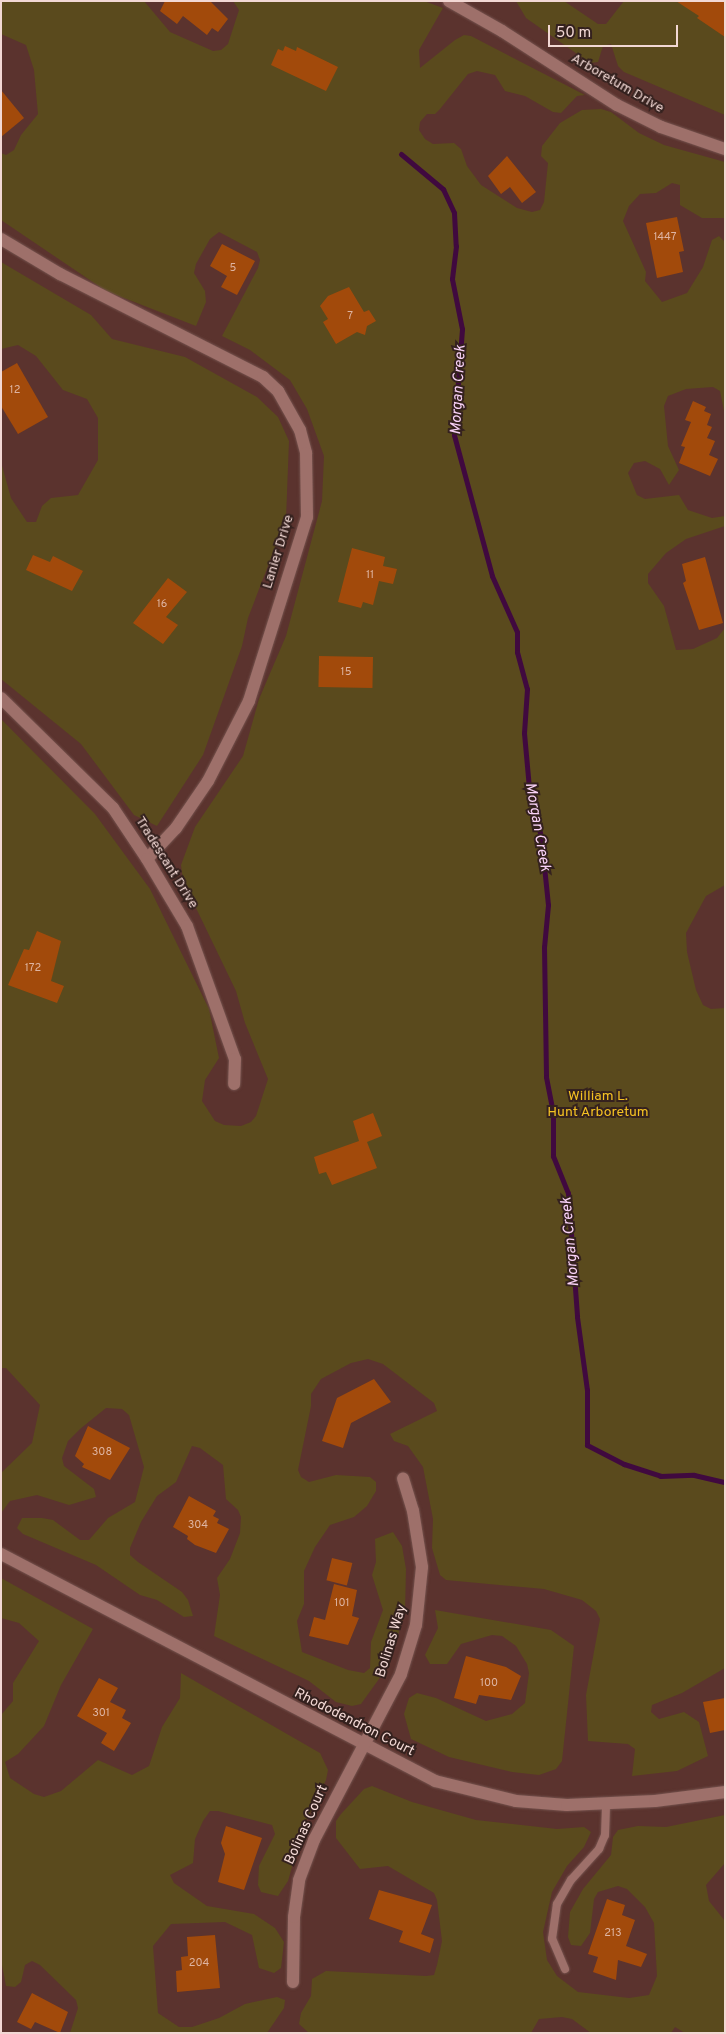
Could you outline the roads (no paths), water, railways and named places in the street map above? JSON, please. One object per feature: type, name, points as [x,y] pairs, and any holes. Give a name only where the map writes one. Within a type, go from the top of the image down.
[{"type":"street","name":"Arboretum Drive","points":[[449,1],[502,30],[617,105],[661,127],[725,149]]},
{"type":"street","name":"Lanier Drive","points":[[1,239],[76,283],[263,376],[289,408],[304,445],[307,517],[249,701],[208,781],[176,828],[147,858]]},
{"type":"street","name":"Tradescant Drive","points":[[1,698],[114,808],[147,858],[187,926],[235,1060],[234,1084]]},
{"type":"street","name":"Bolinas Way","points":[[362,1745],[401,1674],[416,1625],[421,1594],[419,1540],[403,1480]]},
{"type":"street","name":"Rhododendron Court","points":[[1,1554],[362,1745],[435,1781],[476,1793],[516,1801],[606,1805],[725,1792]]},
{"type":"street","name":"Bolinas Court","points":[[293,1982],[294,1917],[299,1880],[314,1840],[362,1745]]},
{"type":"lane","points":[[565,1968],[552,1939],[556,1904],[571,1880],[599,1848],[605,1835],[606,1805]]},
{"type":"waterway","name":"Morgan Creek","points":[[401,154],[443,189],[454,213],[456,246],[452,279],[462,329],[454,435],[492,576],[517,632],[517,652],[527,689],[524,733],[529,788],[541,837],[548,905],[544,947],[546,1077],[553,1114],[553,1156],[568,1193],[577,1317],[587,1390],[587,1445],[624,1464],[660,1476],[694,1475],[725,1482]]},
{"type":"park label","name":"William L. Hunt Arboretum","points":[[598,1106]]}]
